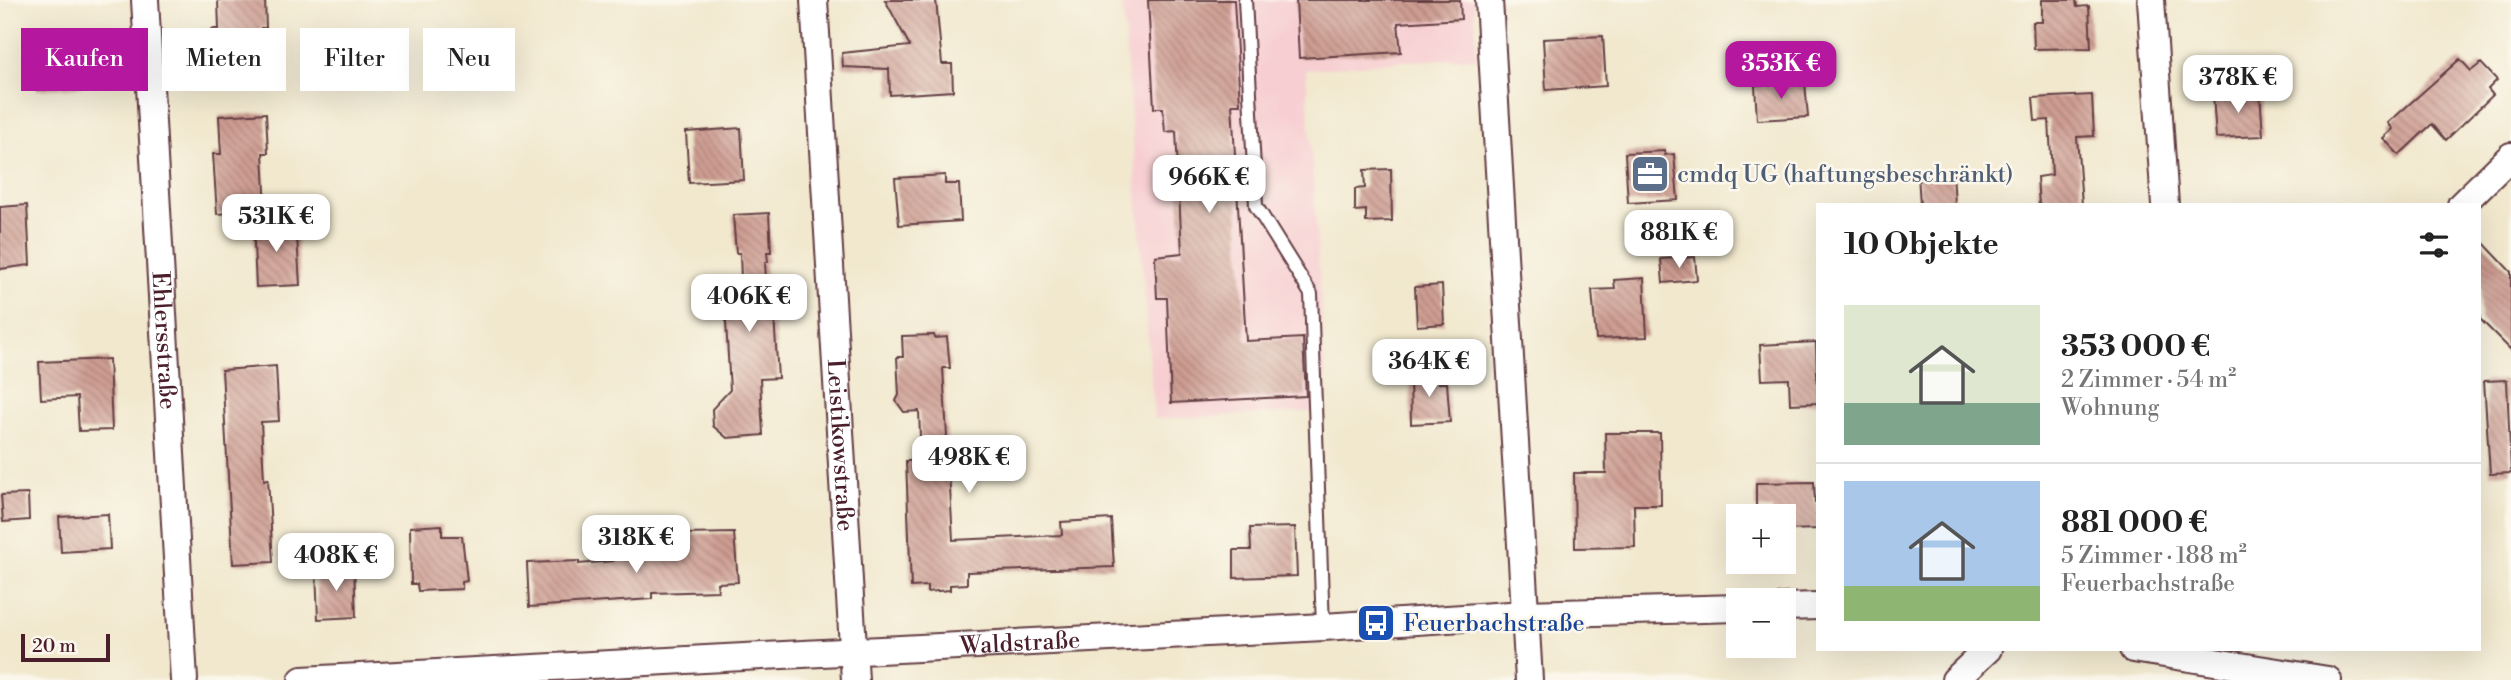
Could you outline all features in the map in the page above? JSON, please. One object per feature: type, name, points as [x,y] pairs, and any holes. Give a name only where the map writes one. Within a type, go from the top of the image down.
[{"type":"street","name":"Ehlersstraße","points":[[145,0],[184,680]]},
{"type":"street","name":"Leistikowstraße","points":[[814,0],[855,680]]},
{"type":"street","points":[[1489,0],[1529,680]]},
{"type":"street","points":[[2151,0],[2165,203]]},
{"type":"street","points":[[2463,203],[2511,156]]},
{"type":"street","points":[[1796,607],[1816,606]]},
{"type":"street","name":"Waldstraße","points":[[302,680],[1525,614],[1726,608]]},
{"type":"street","points":[[1955,680],[1986,651]]},
{"type":"street","points":[[2142,651],[2196,663],[2329,680]]},
{"type":"lane","points":[[1245,0],[1256,206],[1311,294],[1323,627]]},
{"type":"lane","points":[[149,72],[162,71]]},
{"type":"shaded area","points":[[1122,0],[1474,0],[1477,58],[1403,61],[1306,70],[1328,411],[1154,419]]},
{"type":"building","points":[[218,0],[265,0],[266,28],[219,28]]},
{"type":"building","points":[[885,0],[936,0],[942,64],[952,64],[953,91],[890,95],[889,69],[843,67],[842,53],[910,46]]},
{"type":"building","points":[[1148,0],[1234,0],[1240,104],[1232,104],[1246,341],[1303,338],[1306,396],[1171,403],[1167,298],[1157,298],[1155,256],[1182,253],[1176,131],[1165,132],[1163,108],[1154,108]]},
{"type":"building","points":[[1296,0],[1460,0],[1461,19],[1398,23],[1401,52],[1299,58]]},
{"type":"building","points":[[2042,0],[2076,0],[2077,7],[2089,6],[2091,48],[2034,49],[2033,22],[2042,22]]},
{"type":"building","points":[[1603,36],[1606,86],[1546,90],[1543,39]]},
{"type":"building","points":[[2460,59],[2471,71],[2481,63],[2497,80],[2488,89],[2493,95],[2446,140],[2432,124],[2399,155],[2383,138],[2393,129],[2388,123]]},
{"type":"building","points":[[1805,82],[1808,117],[1757,120],[1755,85]]},
{"type":"building","points":[[2260,92],[2263,136],[2216,138],[2213,95]]},
{"type":"building","points":[[2092,95],[2094,136],[2077,137],[2082,203],[2039,203],[2037,177],[2052,175],[2049,120],[2035,121],[2033,98]]},
{"type":"building","points":[[266,113],[268,153],[263,153],[266,211],[217,214],[213,154],[221,154],[219,116]]},
{"type":"building","points":[[741,128],[744,180],[689,183],[686,132]]},
{"type":"building","points":[[1665,151],[1665,155],[1674,154],[1678,200],[1628,203],[1625,153]]},
{"type":"building","points":[[1391,169],[1392,221],[1366,222],[1366,210],[1355,211],[1355,189],[1365,188],[1364,170]]},
{"type":"building","points":[[1953,172],[1955,203],[1920,203],[1918,174]]},
{"type":"building","points":[[945,175],[945,184],[959,184],[961,221],[899,225],[895,178]]},
{"type":"building","points":[[27,205],[30,265],[0,269],[0,207]]},
{"type":"building","points":[[769,213],[771,252],[767,252],[768,262],[765,262],[768,315],[774,315],[778,378],[760,379],[763,435],[727,438],[713,426],[712,409],[730,390],[725,305],[742,304],[740,253],[736,253],[733,215]]},
{"type":"building","points":[[296,220],[300,285],[256,287],[253,222]]},
{"type":"building","points":[[2481,240],[2511,272],[2511,350],[2481,320]]},
{"type":"building","points":[[1695,257],[1697,280],[1663,283],[1661,259]]},
{"type":"building","points":[[1644,278],[1647,337],[1596,339],[1592,290],[1615,289],[1614,280]]},
{"type":"building","points":[[1442,285],[1444,324],[1417,326],[1415,287]]},
{"type":"building","points":[[934,335],[935,338],[947,337],[950,368],[943,368],[953,540],[1062,535],[1061,522],[1111,519],[1114,567],[967,572],[967,584],[950,585],[950,590],[927,592],[927,586],[911,587],[906,461],[921,461],[919,411],[904,412],[896,401],[899,395],[897,357],[903,357],[902,336]]},
{"type":"building","points":[[1816,342],[1816,403],[1790,404],[1789,379],[1762,380],[1760,345]]},
{"type":"building","points":[[109,359],[112,430],[79,431],[77,397],[41,399],[39,362]]},
{"type":"building","points":[[276,366],[279,421],[261,422],[264,480],[268,479],[273,562],[233,564],[222,370]]},
{"type":"building","points":[[1438,371],[1438,383],[1447,383],[1450,422],[1411,424],[1410,372]]},
{"type":"building","points":[[2507,380],[2511,473],[2490,474],[2484,381]]},
{"type":"building","points":[[1605,433],[1660,433],[1661,505],[1634,505],[1635,547],[1575,548],[1574,473],[1606,473]]},
{"type":"building","points":[[1814,482],[1816,529],[1796,530],[1796,504],[1756,504],[1756,483]]},
{"type":"building","points":[[28,494],[29,520],[3,522],[1,495]]},
{"type":"building","points":[[108,514],[110,549],[61,552],[59,517]]},
{"type":"building","points":[[442,525],[442,536],[462,536],[467,581],[462,582],[462,589],[418,591],[417,584],[411,584],[410,527]]},
{"type":"building","points":[[1295,527],[1297,576],[1234,578],[1234,550],[1251,550],[1250,528]]},
{"type":"building","points":[[734,533],[738,582],[717,583],[718,591],[652,593],[652,599],[529,607],[527,563],[579,561],[579,564],[613,561],[619,557],[626,560],[684,556],[683,534]]},
{"type":"building","points":[[354,567],[356,617],[318,619],[316,569]]},
{"type":"place","name":"cmdq UG (haftungsbeschränkt)","points":[[1650,174]]},
{"type":"place","name":"Feuerbachstraße","points":[[1376,623]]}]
